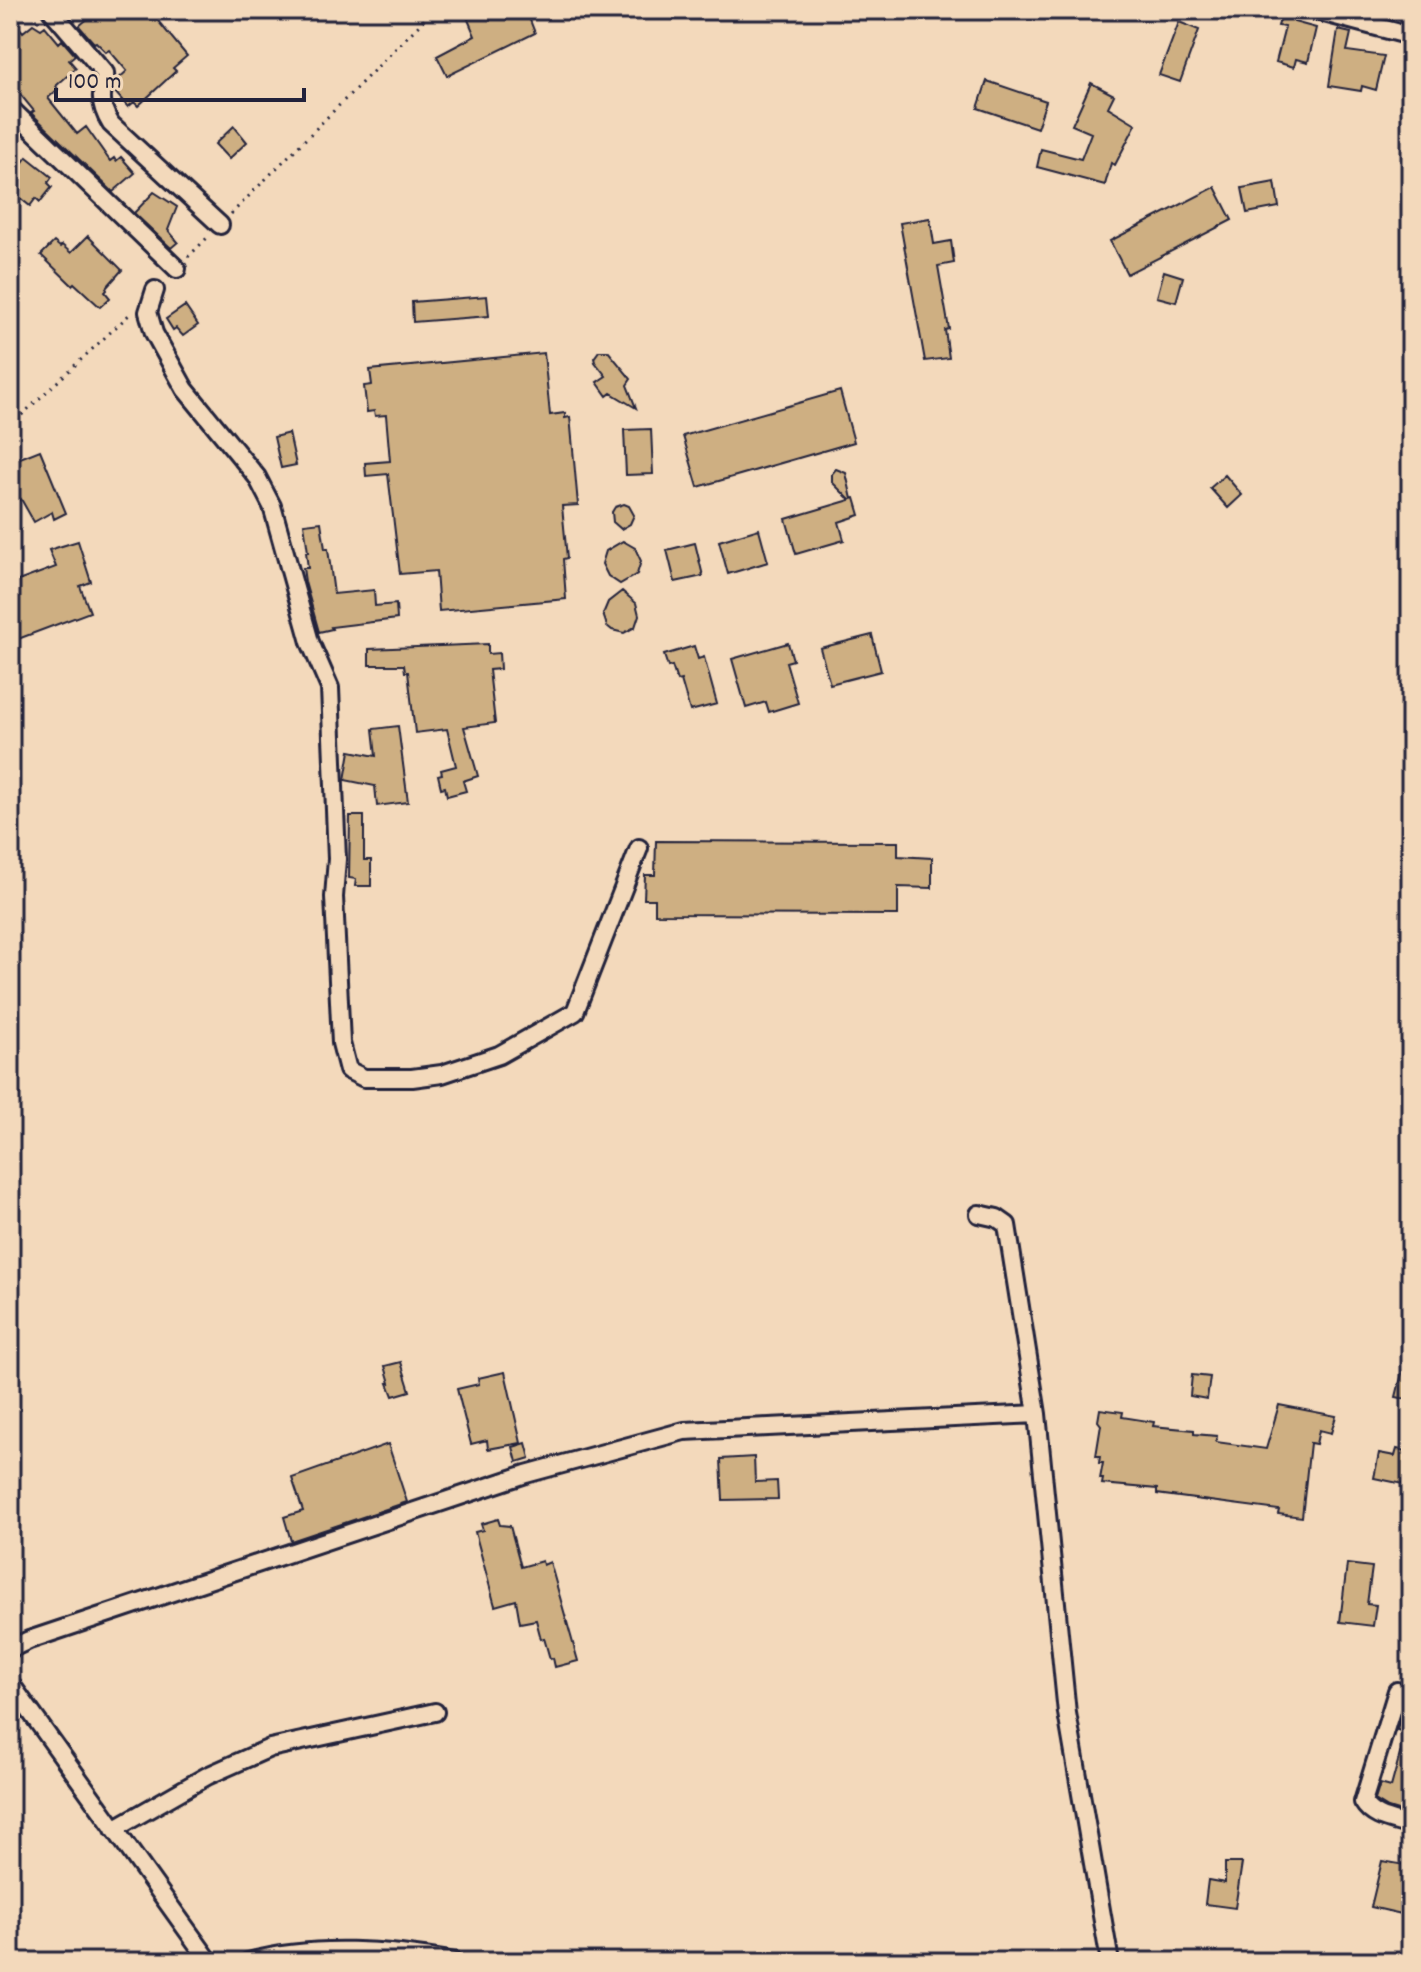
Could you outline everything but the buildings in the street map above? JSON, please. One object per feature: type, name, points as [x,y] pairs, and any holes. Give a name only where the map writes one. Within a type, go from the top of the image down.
[{"type":"street","points":[[51,10],[105,73],[102,95],[104,112],[111,124],[220,225]]},
{"type":"street","points":[[1313,10],[1411,36]]},
{"type":"street","points":[[10,108],[177,269]]},
{"type":"street","points":[[155,290],[148,312],[154,333],[185,389],[257,477],[272,506],[310,642],[330,688],[340,1028],[348,1070],[364,1078],[412,1078],[442,1074],[499,1055],[575,1012],[639,848]]},
{"type":"street","points":[[979,1214],[997,1218],[1007,1225],[1037,1414],[1067,1713],[1110,1962]]},
{"type":"street","points":[[10,1649],[29,1640],[526,1474],[684,1431],[1037,1414]]},
{"type":"street","points":[[10,1683],[210,1962]]},
{"type":"street","points":[[1397,1691],[1363,1802],[1368,1811],[1376,1816],[1411,1826]]},
{"type":"street","points":[[114,1829],[207,1776],[270,1748],[435,1712]]},
{"type":"street","points":[[248,1962],[290,1954],[355,1951],[455,1962]]}]
